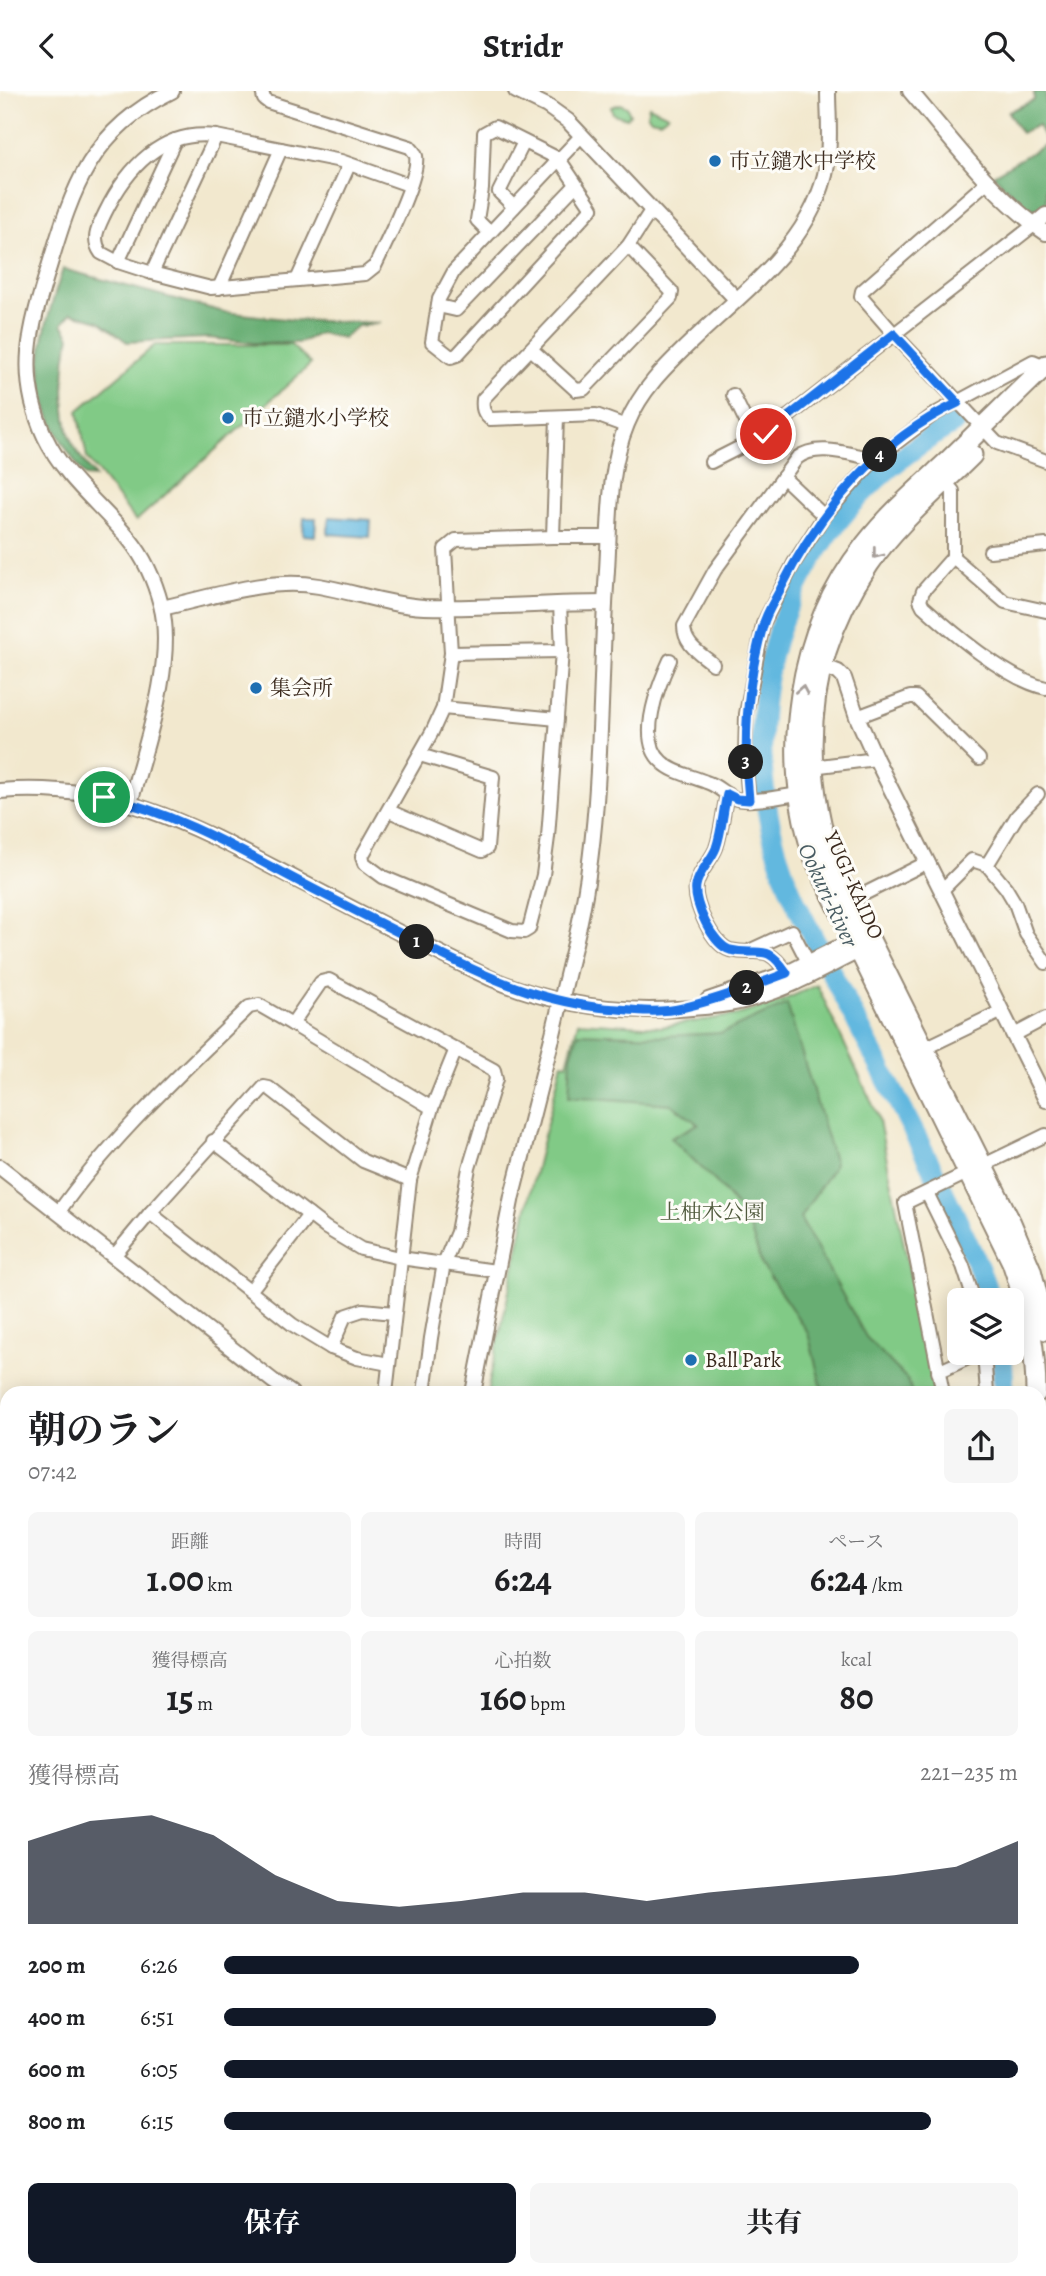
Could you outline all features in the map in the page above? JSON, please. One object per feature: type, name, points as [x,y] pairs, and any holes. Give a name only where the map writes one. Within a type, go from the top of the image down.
[{"type":"main road","name":"YUGI-KAIDO","points":[[1046,372],[884,522],[863,547],[831,600],[815,663],[798,713],[789,795],[803,823],[814,858],[923,1049],[968,1173],[1027,1258],[1046,1323]]},
{"type":"main road","name":"YUGI-KAIDO","points":[[982,429],[945,482],[900,526],[869,564],[815,663],[812,767],[823,835],[833,866],[850,901],[861,943],[968,1173],[1006,1247],[1022,1291],[1035,1347],[1036,1386]]},
{"type":"street","points":[[262,91],[268,102],[410,147],[416,159],[410,185],[375,266],[365,274],[211,288],[152,273],[118,262],[101,253],[96,246],[97,229],[117,189],[127,176],[153,152],[175,139],[197,134],[349,165],[410,185]]},
{"type":"street","points":[[516,91],[547,106],[582,135],[736,299]]},
{"type":"street","points":[[474,1386],[512,1196],[589,879],[614,471],[626,426],[641,396],[656,376],[786,251],[798,235],[814,206],[828,159],[828,91]]},
{"type":"street","points":[[910,91],[1008,204],[1040,229]]},
{"type":"street","points":[[130,803],[163,673],[165,636],[162,608],[149,572],[136,548],[66,471],[51,449],[31,395],[27,358],[36,311],[75,187],[93,156],[112,134],[162,93]]},
{"type":"street","points":[[490,233],[477,220],[482,189],[484,133],[495,127],[559,159],[592,208],[457,355],[451,357],[432,342],[439,299],[454,271],[490,233],[559,159],[582,135]]},
{"type":"street","points":[[152,273],[216,136]]},
{"type":"street","points":[[118,262],[175,139]]},
{"type":"street","points":[[514,207],[499,192],[524,142]]},
{"type":"street","points":[[219,288],[281,149]]},
{"type":"street","points":[[297,280],[349,165]]},
{"type":"street","points":[[988,181],[862,291],[862,296],[982,429],[1003,447],[1046,461]]},
{"type":"street","points":[[438,306],[456,310],[576,185]]},
{"type":"street","points":[[626,426],[596,415],[490,419],[484,415],[482,407],[484,399],[628,246],[652,208]]},
{"type":"street","points":[[710,461],[766,434],[894,334],[1040,229],[1046,215]]},
{"type":"street","points":[[531,349],[576,390],[584,390],[671,299],[671,292],[628,246]]},
{"type":"street","points":[[751,799],[746,758],[746,714],[763,624],[794,563],[824,516],[875,459],[933,415],[959,404],[1034,361],[1046,372]]},
{"type":"street","points":[[733,395],[755,440]]},
{"type":"street","points":[[552,537],[557,417]]},
{"type":"street","points":[[713,664],[688,643],[684,636],[684,626],[716,570],[797,458],[805,452],[817,450],[875,459]]},
{"type":"street","points":[[783,477],[824,516]]},
{"type":"street","points":[[945,482],[953,491],[953,557],[923,591],[920,600],[923,606],[961,641],[1031,685],[1046,688]]},
{"type":"street","points":[[560,603],[562,651],[543,875],[529,929],[524,932],[512,931],[393,882],[364,863],[362,856],[443,708],[451,653],[445,549],[456,540],[609,537]]},
{"type":"street","points":[[990,551],[1046,545]]},
{"type":"street","points":[[953,557],[1005,602],[1046,611]]},
{"type":"street","points":[[162,608],[244,590],[289,584],[318,586],[399,604],[449,607],[605,603]]},
{"type":"street","points":[[451,653],[562,651]]},
{"type":"street","points":[[670,660],[652,710],[650,733],[654,751],[662,762],[684,774],[714,784],[737,799],[789,795]]},
{"type":"street","points":[[815,663],[843,676],[857,717],[876,759],[1046,1100]]},
{"type":"street","points":[[857,717],[916,697],[979,759]]},
{"type":"street","points":[[443,708],[557,719]]},
{"type":"street","points":[[389,811],[482,851],[487,848],[493,777],[419,755]]},
{"type":"street","points":[[812,767],[876,759]]},
{"type":"street","points":[[0,791],[29,789],[74,792],[130,803],[206,833],[506,985],[548,998],[596,1008],[643,1011],[714,1007],[757,997],[814,964]]},
{"type":"street","points":[[727,794],[716,848],[696,882],[695,894],[717,943],[729,950],[751,950],[772,955],[787,973]]},
{"type":"street","points":[[987,865],[1017,816],[1038,794]]},
{"type":"street","points":[[942,890],[972,860],[987,865],[1011,894],[1026,934],[1046,963]]},
{"type":"street","points":[[850,901],[928,862]]},
{"type":"street","points":[[751,950],[792,931],[814,964]]},
{"type":"street","points":[[681,1009],[749,988],[837,955],[861,943]]},
{"type":"street","points":[[292,1024],[321,982],[329,980],[494,1070],[496,1079],[469,1168],[457,1232],[444,1263],[425,1386]]},
{"type":"street","points":[[58,1213],[107,1151],[156,1098],[249,1007],[259,1005],[432,1108]]},
{"type":"street","points":[[923,1049],[1002,1011]]},
{"type":"street","points":[[1014,1035],[1046,1018]]},
{"type":"street","points":[[387,1386],[411,1180],[432,1108],[456,1049]]},
{"type":"street","points":[[114,1256],[213,1141],[264,1087],[269,1088],[363,1161],[411,1180]]},
{"type":"street","points":[[941,1386],[905,1203],[1046,1135]]},
{"type":"street","points":[[213,1141],[309,1215],[361,1249],[400,1258],[496,1271]]},
{"type":"street","points":[[0,1167],[280,1386]]},
{"type":"street","points":[[929,1192],[963,1266],[970,1288]]},
{"type":"street","points":[[150,1213],[293,1325],[331,1348],[357,1358],[389,1364]]},
{"type":"street","points":[[250,1291],[309,1215]]},
{"type":"street","points":[[331,1348],[345,1316],[363,1310],[394,1313]]},
{"type":"street","points":[[938,1372],[954,1365]]},
{"type":"street","points":[[983,1365],[987,1386]]},
{"type":"green space","points":[[1034,91],[1046,91],[1046,142],[1038,125],[1021,133],[1008,112],[1034,100]]},
{"type":"green space","points":[[620,104],[627,107],[630,114],[627,118],[613,114],[611,107]]},
{"type":"green space","points":[[649,106],[668,115],[660,121],[651,119],[647,114]]},
{"type":"green space","points":[[1046,144],[1046,208],[1029,210],[993,175]]},
{"type":"green space","points":[[63,269],[224,312],[294,320],[381,323],[358,326],[343,338],[320,333],[299,343],[253,343],[208,338],[127,342],[99,321],[71,313],[62,324],[70,337],[64,374],[65,403],[71,440],[95,477],[85,476],[52,423],[44,399],[41,376],[45,328]]},
{"type":"green space","points":[[155,345],[291,345],[311,364],[136,521],[87,458],[78,411]]},
{"type":"green space","name":"上柚木公園","points":[[817,985],[878,1116],[933,1386],[489,1386],[532,1184],[562,1063],[567,1064],[578,1022],[661,1027],[737,1015],[779,1002]]},
{"type":"green space","points":[[787,1004],[835,1164],[800,1218],[866,1337],[908,1380],[910,1386],[821,1386],[808,1333],[762,1265],[747,1219],[717,1183],[671,1138],[698,1124],[671,1104],[569,1096],[571,1056],[578,1033],[663,1036],[722,1033]]},
{"type":"water","points":[[329,517],[371,520],[370,537],[328,534]]},
{"type":"water","points":[[304,518],[316,518],[315,536],[303,535]]},
{"type":"waterway","name":"Ookuri-River","points":[[954,423],[904,456],[860,495],[841,517],[808,566],[781,625],[771,658],[765,691],[762,761],[771,829],[790,890],[935,1174],[986,1288]]},
{"type":"waterway","name":"Ookuri-River","points":[[1003,1365],[1004,1386]]},
{"type":"place","name":"市立鑓水中学校","points":[[715,161]]},
{"type":"place","name":"市立鑓水小学校","points":[[228,418]]},
{"type":"place","name":"集会所","points":[[256,688]]},
{"type":"place","name":"Ball Park","points":[[691,1360]]},
{"type":"route","points":[[104,797],[169,816],[460,964],[536,995],[596,1008],[643,1011],[681,1009],[787,973],[772,955],[751,950],[729,950],[717,943],[695,894],[696,882],[716,848],[727,794],[737,799],[749,800],[746,714],[763,624],[794,563],[824,516],[875,459],[933,415],[958,403],[894,334],[766,434]]}]
